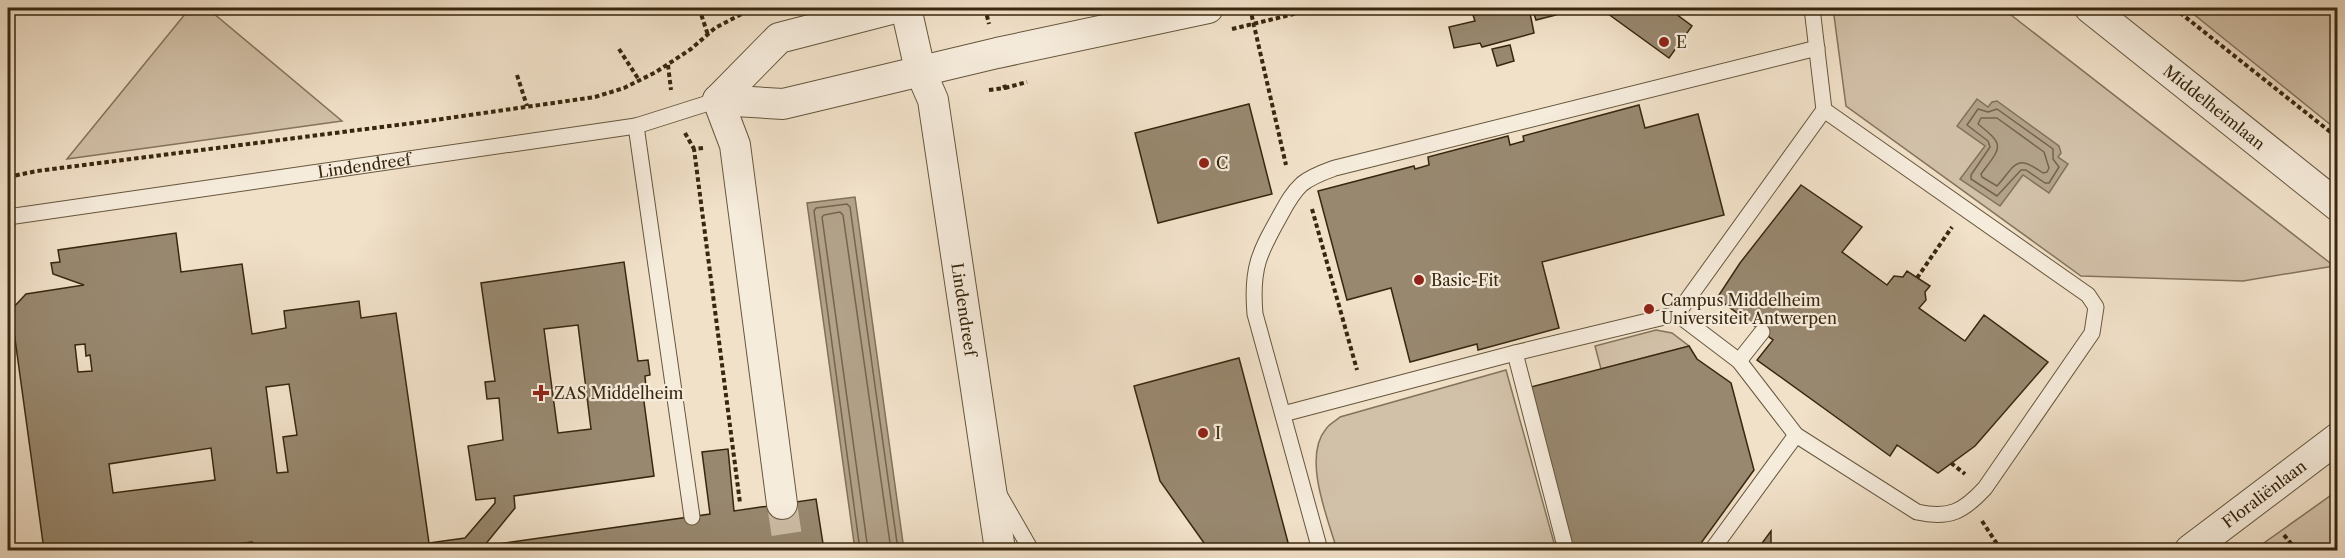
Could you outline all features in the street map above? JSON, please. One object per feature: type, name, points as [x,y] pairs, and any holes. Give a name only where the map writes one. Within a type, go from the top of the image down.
[{"type":"street","name":"Lindendreef","points":[[718,100],[779,38],[895,8]]},
{"type":"street","points":[[906,8],[920,70]]},
{"type":"street","name":"Lindendreef","points":[[718,100],[783,104],[997,52],[1208,8]]},
{"type":"street","name":"Middelheimlaan","points":[[2090,8],[2337,206]]},
{"type":"street","name":"Lindendreef","points":[[920,70],[933,100],[1000,550]]},
{"type":"street","points":[[718,100],[735,145],[782,504]]},
{"type":"street","name":"Floraliënlaan","points":[[2190,550],[2337,438]]},
{"type":"lane","points":[[1283,414],[1515,353],[1677,314],[1824,110],[1812,8]]},
{"type":"lane","points":[[1320,550],[1255,314],[1253,291],[1260,251],[1293,194],[1310,179],[1335,168],[1817,48]]},
{"type":"lane","name":"Lindendreef","points":[[8,217],[636,126],[718,100]]},
{"type":"lane","points":[[1677,314],[1739,361],[1796,435],[1917,512],[1938,516],[1956,511],[1973,502],[1985,488],[2092,333],[2096,307],[2088,295],[1824,110]]},
{"type":"lane","points":[[636,126],[693,517]]},
{"type":"lane","points":[[1739,361],[1762,332]]},
{"type":"lane","points":[[1515,353],[1566,550]]},
{"type":"lane","points":[[1712,550],[1796,435]]},
{"type":"lane","points":[[989,478],[1031,550]]},
{"type":"path","points":[[699,8],[708,35]]},
{"type":"path","points":[[8,177],[37,171],[610,93],[674,61],[716,28],[753,8]]},
{"type":"path","points":[[984,91],[1005,88],[985,8]]},
{"type":"path","points":[[1250,8],[1293,194],[1311,206],[1363,392]]},
{"type":"path","points":[[2174,8],[2337,138]]},
{"type":"path","points":[[619,49],[639,80]]},
{"type":"path","points":[[517,75],[527,106]]},
{"type":"path","points":[[735,145],[694,149],[740,503]]},
{"type":"path","points":[[1917,278],[1939,246]]},
{"type":"path","points":[[1973,502],[1987,532],[2001,550]]},
{"type":"path","points":[[2284,535],[2296,550]]},
{"type":"shaded area","points":[[190,8],[207,8],[342,121],[67,159]]},
{"type":"shaded area","points":[[1833,8],[2002,8],[2334,266],[2243,281],[2081,276],[1846,106]]},
{"type":"shaded area","points":[[2186,8],[2337,8],[2337,130]]},
{"type":"shaded area","points":[[1656,330],[1672,333],[1689,346],[1601,369],[1595,346]]},
{"type":"shaded area","points":[[1506,370],[1556,550],[1337,550],[1323,505],[1317,471],[1316,455],[1319,441],[1327,427],[1340,417]]},
{"type":"shaded area","points":[[2337,491],[2337,550],[2254,550]]},
{"type":"water","points":[[1977,99],[1988,107],[1992,102],[1997,101],[2059,146],[2061,153],[2058,157],[2068,164],[2049,193],[2023,175],[2000,206],[1960,179],[1985,146],[1957,126]]},
{"type":"water","points":[[855,197],[904,550],[855,550],[807,203]]},
{"type":"building","points":[[1502,8],[1506,13],[1529,8],[1534,33],[1482,47],[1480,43],[1454,48],[1449,27],[1475,21],[1473,15]]},
{"type":"building","points":[[1532,8],[1554,8],[1556,15],[1536,20]]},
{"type":"building","name":"E","points":[[1600,8],[1668,8],[1692,26],[1669,58]]},
{"type":"building","points":[[1510,45],[1514,61],[1497,66],[1492,49]]},
{"type":"building","name":"C","points":[[1249,104],[1272,194],[1158,223],[1135,133]]},
{"type":"building","points":[[1639,105],[1645,128],[1698,114],[1724,215],[1542,262],[1559,328],[1478,350],[1477,344],[1410,362],[1391,288],[1347,300],[1318,191],[1414,166],[1415,169],[1429,165],[1428,157],[1508,136],[1510,145],[1524,141],[1523,136]]},
{"type":"building","points":[[1801,185],[1862,227],[1842,252],[1887,285],[1894,276],[1903,277],[1907,271],[1930,286],[1925,292],[1926,300],[1919,308],[1965,341],[1984,315],[2048,362],[1975,446],[1938,473],[1897,445],[1890,456],[1757,360],[1773,340],[1717,298],[1740,263]]},
{"type":"building","points":[[176,233],[181,272],[242,264],[252,334],[286,328],[284,311],[359,301],[361,318],[396,313],[429,543],[465,538],[495,503],[495,498],[476,500],[468,446],[503,440],[499,398],[487,399],[485,382],[495,381],[481,283],[624,262],[638,361],[648,360],[650,375],[645,376],[646,387],[642,387],[654,476],[514,496],[515,508],[484,546],[710,514],[702,452],[728,449],[734,511],[816,499],[824,550],[263,550],[252,542],[189,550],[44,550],[11,310],[26,294],[84,285],[53,274],[51,263],[60,262],[58,250]],"holes":[[[578,325],[591,429],[558,433],[544,329]],[[85,344],[86,356],[90,355],[92,371],[78,372],[75,345]],[[289,384],[297,435],[283,437],[288,472],[277,473],[266,387]],[[211,448],[215,480],[113,493],[109,464]]]},
{"type":"building","points":[[1689,346],[1697,359],[1731,383],[1754,470],[1696,550],[1570,550],[1527,388]]},
{"type":"building","name":"I","points":[[1239,358],[1290,550],[1209,550],[1160,481],[1134,386]]},
{"type":"building","points":[[1771,531],[1771,550],[1757,550]]},
{"type":"tunnel","points":[[782,504],[789,550]]},
{"type":"place","name":"E","points":[[1664,42]]},
{"type":"place","name":"C","points":[[1204,163]]},
{"type":"place","name":"Basic-Fit","points":[[1419,280]]},
{"type":"place","name":"Campus Middelheim Universiteit Antwerpen","points":[[1649,309]]},
{"type":"place","name":"ZAS Middelheim","points":[[541,393]]},
{"type":"place","name":"I","points":[[1203,433]]}]
